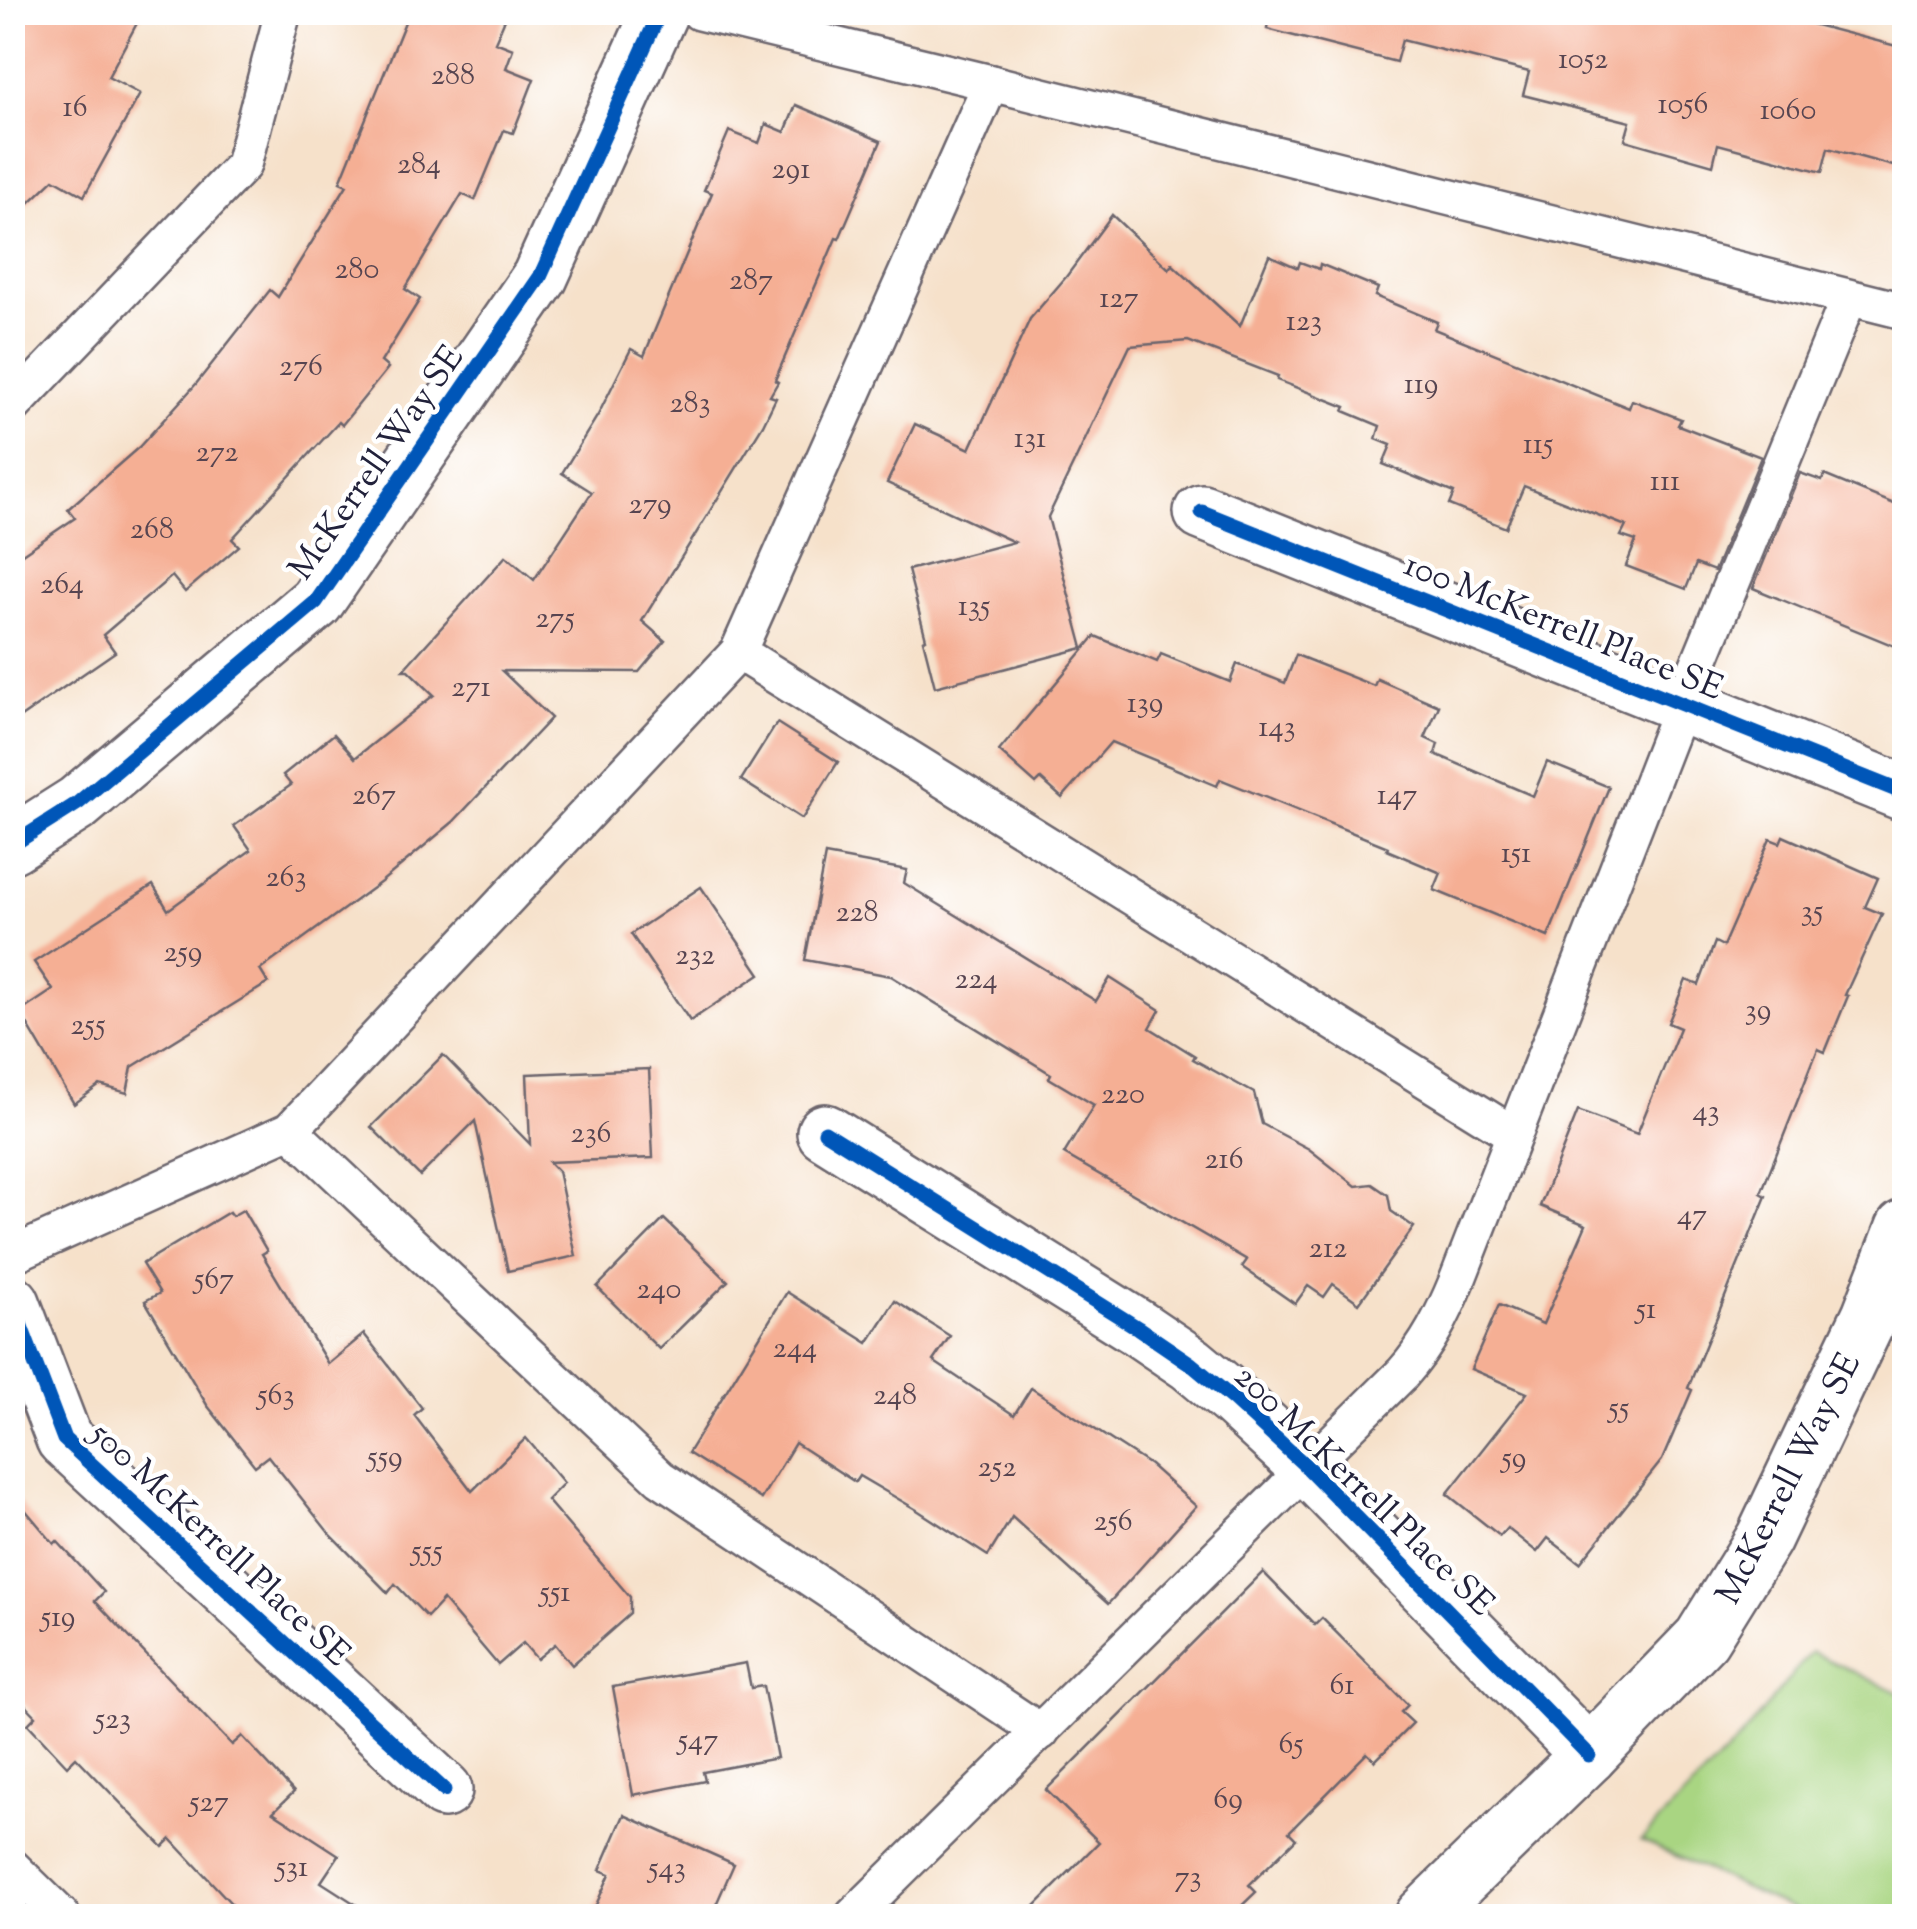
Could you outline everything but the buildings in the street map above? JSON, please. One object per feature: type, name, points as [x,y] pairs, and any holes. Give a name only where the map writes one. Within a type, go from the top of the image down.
[{"type":"street","name":"McKerrell Way SE","points":[[12,845],[78,803],[316,602],[540,277],[660,12]]},
{"type":"street","name":"100 McKerrell Place SE","points":[[1202,512],[1904,792]]},
{"type":"street","name":"200 McKerrell Place SE","points":[[825,1132],[1166,1346],[1233,1399],[1308,1468],[1590,1754]]},
{"type":"street","name":"McKerrell Way SE","points":[[1423,1916],[1590,1754],[1702,1638],[1764,1538],[1870,1315],[1904,1228]]},
{"type":"street","name":"500 McKerrell Place SE","points":[[12,1303],[64,1439],[444,1790]]},
{"type":"lane","points":[[12,407],[243,165],[283,12]]},
{"type":"lane","points":[[698,12],[1904,311]]},
{"type":"lane","points":[[12,1255],[290,1130],[738,652],[992,83]]},
{"type":"lane","points":[[853,1916],[1403,1373],[1430,1338],[1443,1315],[1682,704],[1849,298]]},
{"type":"lane","points":[[738,652],[1513,1134]]},
{"type":"lane","points":[[290,1130],[660,1478],[1041,1732]]},
{"type":"lane","points":[[12,1867],[62,1916]]},
{"type":"green space","points":[[1811,1652],[1904,1695],[1904,1916],[1807,1916],[1641,1840],[1739,1740]]},
{"type":"cycle path","points":[[12,845],[78,803],[316,602],[540,277],[660,12]]},
{"type":"cycle path","points":[[1202,512],[1904,793]]},
{"type":"cycle path","points":[[825,1132],[1191,1364],[1308,1468],[1589,1755]]},
{"type":"cycle path","points":[[12,1303],[64,1439],[444,1790]]}]
